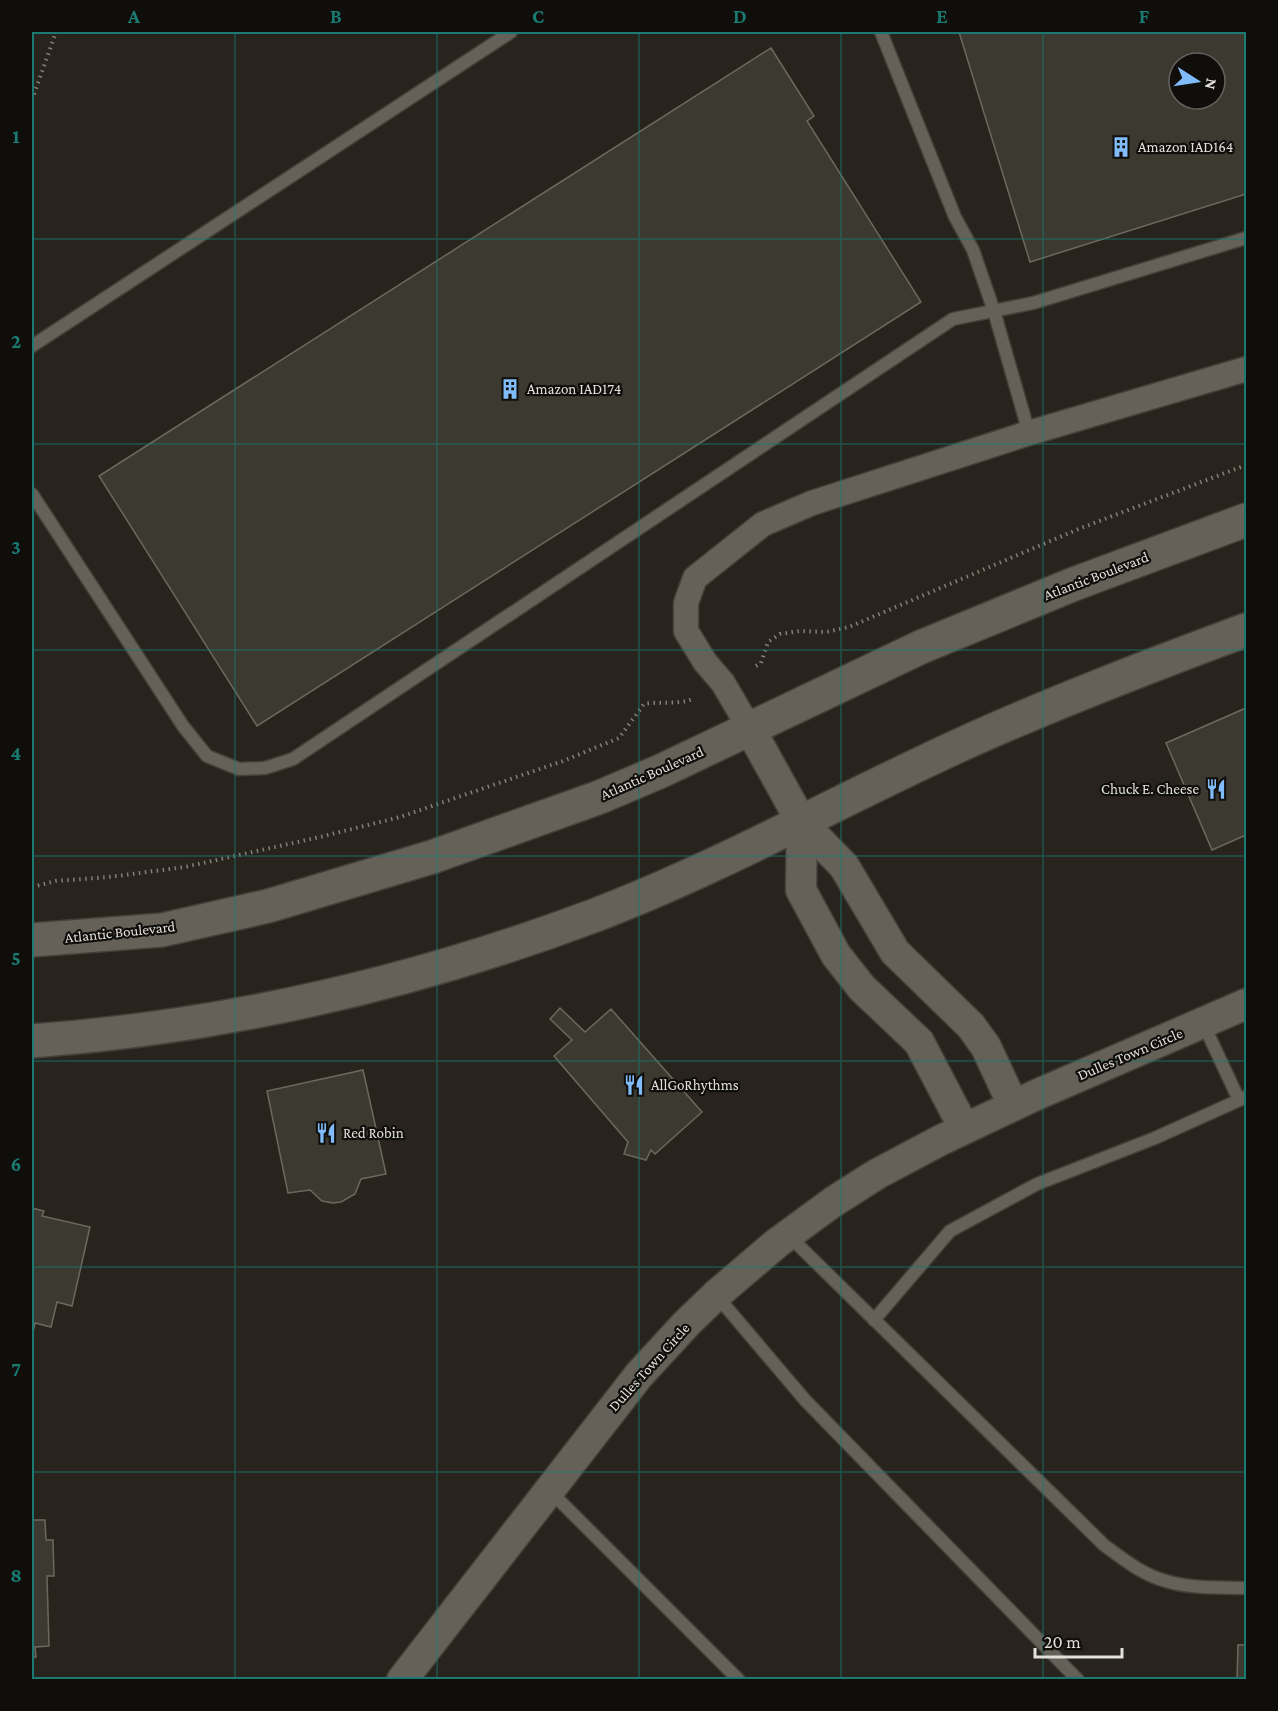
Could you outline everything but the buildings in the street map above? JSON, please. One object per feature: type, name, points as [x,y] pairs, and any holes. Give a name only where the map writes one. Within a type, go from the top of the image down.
[{"type":"main road","name":"Atlantic Boulevard","points":[[37,938],[172,928],[268,906],[432,857],[600,797],[661,771],[921,647],[1074,584],[1246,520]]},
{"type":"main road","points":[[32,1041],[208,1020],[352,990],[444,965],[594,915],[671,883],[802,823],[957,747],[1090,690],[1246,630]]},
{"type":"street","points":[[1013,1105],[986,1047],[971,1026],[895,952],[844,866],[802,823],[723,683],[705,662],[686,631],[686,603],[695,578],[763,524],[812,503],[1029,433],[1246,369]]},
{"type":"street","points":[[802,823],[801,890],[836,955],[862,987],[919,1042],[964,1128]]},
{"type":"street","name":"Dulles Town Circle","points":[[402,1680],[639,1375],[716,1295],[788,1235],[877,1174],[964,1128],[1246,1004]]},
{"type":"lane","points":[[32,346],[512,32]]},
{"type":"lane","points":[[881,32],[955,217],[973,250],[994,311],[1029,433]]},
{"type":"lane","points":[[32,494],[183,726],[207,756],[239,769],[266,768],[293,759],[953,319],[1033,303],[1246,238]]},
{"type":"lane","points":[[874,1320],[950,1231],[1037,1184],[1155,1138],[1243,1099],[1203,1023]]},
{"type":"lane","points":[[788,1235],[1112,1551],[1134,1566],[1165,1581],[1185,1585],[1246,1588]]},
{"type":"lane","points":[[716,1295],[805,1400],[1078,1680]]},
{"type":"lane","points":[[550,1491],[739,1680]]},
{"type":"path","points":[[32,100],[56,32]]},
{"type":"path","points":[[756,666],[760,663],[768,642],[780,634],[800,631],[826,632],[849,627],[1081,528],[1246,465]]},
{"type":"path","points":[[32,887],[56,881],[185,867],[400,817],[563,761],[619,738],[644,704],[692,699]]},
{"type":"place","name":"Amazon IAD164","points":[[1121,147]]},
{"type":"place","name":"Amazon IAD174","points":[[510,389]]},
{"type":"place","name":"Chuck E. Cheese","points":[[1216,789]]},
{"type":"place","name":"AllGoRhythms","points":[[634,1085]]},
{"type":"place","name":"Red Robin","points":[[326,1133]]}]
